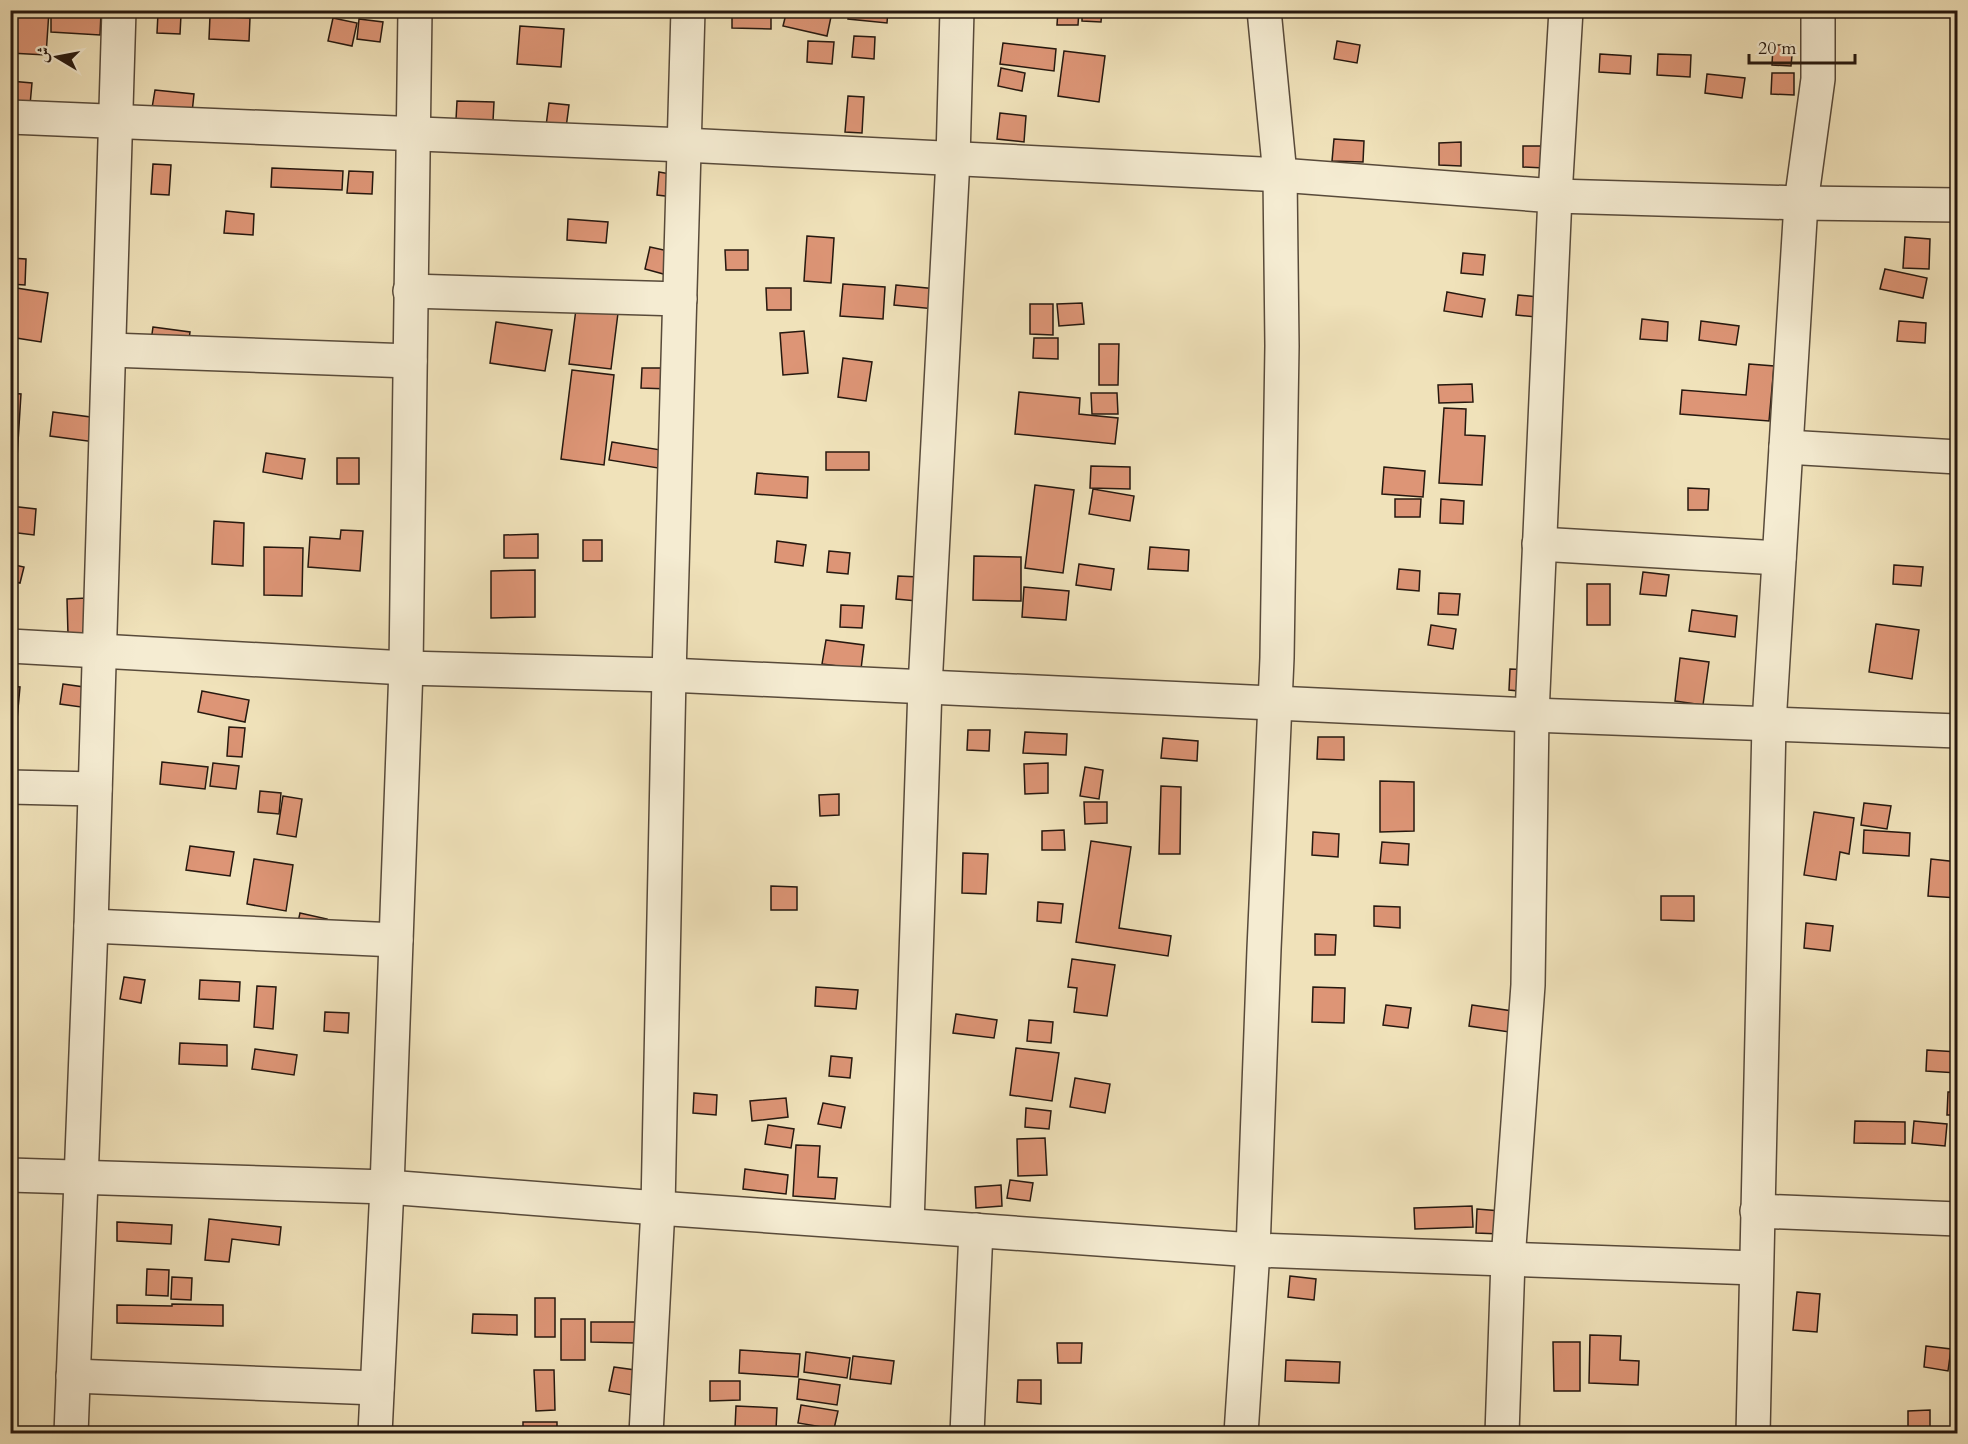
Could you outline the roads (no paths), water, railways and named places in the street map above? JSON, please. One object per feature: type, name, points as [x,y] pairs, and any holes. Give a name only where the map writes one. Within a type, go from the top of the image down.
[{"type":"street","points":[[70,1434],[91,926],[119,10]]},
{"type":"street","points":[[375,1434],[387,1187],[406,668],[415,10]]},
{"type":"street","points":[[646,1434],[658,1208],[669,675],[688,10]]},
{"type":"street","points":[[907,1225],[925,687],[953,159],[957,10]]},
{"type":"street","points":[[1241,1434],[1253,1250],[1276,702],[1282,346],[1280,175],[1264,10]]},
{"type":"street","points":[[1502,1434],[1508,1260],[1528,985],[1532,715],[1554,196],[1566,10]]},
{"type":"street","points":[[1753,1434],[1768,724],[1801,203],[1818,79],[1818,10]]},
{"type":"street","points":[[10,117],[684,144],[1280,175],[1554,196],[1801,203],[1958,204]]},
{"type":"street","points":[[410,291],[680,299]]},
{"type":"street","points":[[110,350],[410,361]]},
{"type":"street","points":[[1786,447],[1958,457]]},
{"type":"street","points":[[1539,544],[1779,558]]},
{"type":"street","points":[[10,646],[406,668],[669,675],[1532,715],[1958,731]]},
{"type":"street","points":[[10,787],[95,789]]},
{"type":"street","points":[[91,926],[396,940]]},
{"type":"street","points":[[10,1175],[387,1187],[1253,1250],[1755,1268]]},
{"type":"street","points":[[1757,1211],[1958,1219]]},
{"type":"street","points":[[967,1434],[976,1230]]},
{"type":"street","points":[[73,1376],[377,1388]]}]
